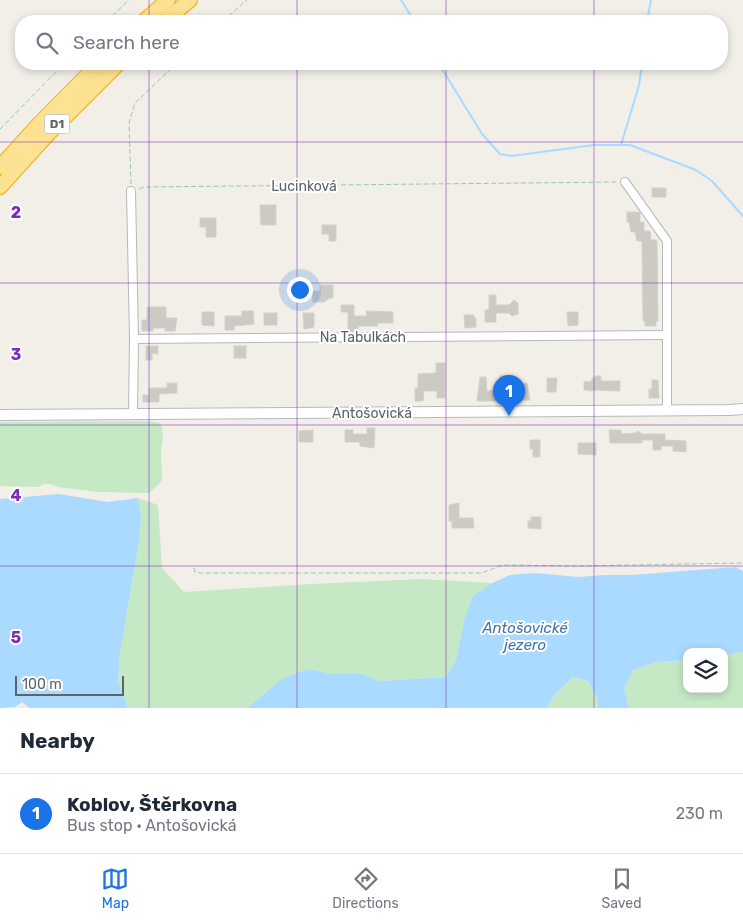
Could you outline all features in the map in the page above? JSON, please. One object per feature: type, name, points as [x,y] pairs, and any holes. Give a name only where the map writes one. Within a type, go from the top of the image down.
[{"type":"highway","points":[[151,15],[168,0]]},
{"type":"highway","points":[[172,15],[190,0]]},
{"type":"highway","name":"D1","points":[[0,167],[92,70]]},
{"type":"highway","name":"D1","points":[[0,187],[49,133],[112,70]]},
{"type":"street","points":[[625,182],[667,241],[667,411]]},
{"type":"street","points":[[131,191],[134,339],[133,414]]},
{"type":"street","name":"Na Tabulkách","points":[[134,339],[667,335]]},
{"type":"street","name":"Antošovická","points":[[0,415],[743,409]]},
{"type":"path","points":[[113,15],[129,0]]},
{"type":"path","points":[[230,15],[247,0]]},
{"type":"path","points":[[0,129],[58,70]]},
{"type":"path","points":[[131,191],[129,123],[135,103],[170,70]]},
{"type":"path","name":"Lucinková","points":[[131,191],[144,187],[625,182]]},
{"type":"path","points":[[194,568],[196,572],[201,573],[482,573],[502,565],[578,566],[743,563]]},
{"type":"green space","points":[[149,421],[159,423],[162,426],[163,439],[161,450],[162,480],[149,493],[99,492],[58,487],[50,484],[43,484],[39,487],[0,486],[0,469],[2,469],[0,468],[0,422]]},
{"type":"green space","points":[[138,498],[158,505],[162,568],[184,592],[422,579],[492,583],[472,597],[465,617],[456,660],[446,677],[379,681],[363,674],[332,674],[308,669],[283,678],[247,708],[128,708],[118,681],[120,652],[139,542],[141,516]]},
{"type":"green space","points":[[743,652],[743,708],[629,708],[624,688],[633,670],[657,662],[683,660],[683,693],[728,693],[728,654]]},
{"type":"green space","points":[[573,677],[588,681],[597,698],[598,708],[547,708],[555,694]]},
{"type":"water","points":[[59,494],[108,502],[138,498],[141,516],[139,542],[120,652],[118,681],[128,708],[30,708],[22,702],[15,707],[0,708],[0,499]]},
{"type":"water","name":"Antošovické jezero","points":[[735,567],[743,571],[743,652],[728,654],[728,648],[683,648],[683,660],[657,662],[633,670],[624,688],[629,708],[598,708],[597,698],[588,681],[573,677],[555,694],[547,708],[247,708],[283,678],[308,669],[332,674],[363,674],[379,681],[446,677],[456,660],[465,617],[472,597],[492,583],[510,575],[535,573],[578,577]]},
{"type":"building","points":[[652,188],[666,188],[666,197],[652,197]]},
{"type":"building","points":[[260,205],[276,205],[276,225],[261,225]]},
{"type":"building","points":[[627,212],[640,212],[640,222],[644,222],[644,231],[650,231],[651,240],[657,240],[658,321],[656,321],[656,326],[645,326],[645,321],[643,321],[642,241],[637,241],[635,232],[631,232],[629,222],[627,222]]},
{"type":"building","points":[[200,218],[216,218],[216,237],[206,237],[206,227],[200,227]]},
{"type":"building","points":[[322,225],[336,225],[336,241],[329,241],[329,234],[322,234]]},
{"type":"building","points":[[320,285],[333,285],[333,298],[325,300],[325,302],[313,302],[312,291],[320,291]]},
{"type":"building","points":[[489,295],[496,295],[496,305],[509,305],[514,300],[518,303],[518,314],[512,316],[509,313],[496,313],[496,322],[485,322],[485,310],[489,310]]},
{"type":"building","points":[[341,305],[354,305],[354,316],[367,316],[366,311],[393,312],[393,323],[377,323],[378,326],[358,326],[358,329],[354,329],[354,332],[348,332],[348,312],[341,312]]},
{"type":"building","points":[[147,307],[166,307],[166,318],[177,318],[175,331],[165,331],[165,328],[153,328],[153,331],[142,331],[142,320],[147,320]]},
{"type":"building","points":[[242,311],[253,311],[254,324],[234,326],[234,330],[225,330],[225,316],[242,316]]},
{"type":"building","points":[[202,312],[214,312],[214,326],[202,325]]},
{"type":"building","points":[[567,312],[578,312],[578,325],[568,326]]},
{"type":"building","points":[[264,313],[277,313],[277,325],[264,325]]},
{"type":"building","points":[[303,313],[314,313],[314,327],[304,329]]},
{"type":"building","points":[[464,315],[474,315],[476,327],[465,328]]},
{"type":"building","points":[[146,346],[158,346],[158,354],[152,353],[152,360],[146,360]]},
{"type":"building","points":[[234,346],[246,346],[246,358],[234,358]]},
{"type":"building","points":[[436,363],[445,363],[445,398],[437,398],[437,391],[424,391],[423,401],[415,401],[415,388],[418,388],[418,374],[436,373]]},
{"type":"building","points":[[500,376],[509,376],[509,383],[506,384],[506,401],[477,401],[480,377],[486,377],[487,391],[501,390]]},
{"type":"building","points":[[595,376],[601,376],[601,381],[620,381],[620,391],[584,390],[584,382],[592,381],[592,378],[595,378]]},
{"type":"building","points":[[547,378],[557,378],[556,392],[547,392]]},
{"type":"building","points":[[652,380],[658,380],[659,398],[649,398]]},
{"type":"building","points":[[167,383],[177,383],[177,393],[159,394],[159,402],[143,402],[143,395],[149,395],[149,388],[167,388]]},
{"type":"building","points":[[521,383],[527,383],[530,400],[519,400],[519,393],[522,393]]},
{"type":"building","points":[[367,428],[375,428],[374,448],[360,446],[360,442],[345,442],[345,430],[353,430],[353,434],[367,434]]},
{"type":"building","points":[[313,430],[313,442],[299,442],[299,431]]},
{"type":"building","points":[[609,430],[621,430],[621,434],[638,431],[642,434],[665,434],[665,440],[686,441],[686,452],[673,451],[673,446],[661,446],[661,450],[653,450],[653,440],[642,440],[642,443],[610,443]]},
{"type":"building","points":[[530,440],[540,440],[540,457],[533,457],[533,449],[530,449]]},
{"type":"building","points":[[578,443],[596,443],[596,455],[578,454]]},
{"type":"building","points":[[459,503],[459,518],[473,518],[474,528],[452,528],[452,521],[449,521],[449,505]]},
{"type":"building","points":[[531,517],[541,517],[541,529],[528,528],[528,521],[531,521]]},
{"type":"waterway","points":[[401,0],[410,15]]},
{"type":"waterway","points":[[648,15],[651,0]]},
{"type":"waterway","points":[[443,70],[482,134],[500,154],[511,156],[594,145],[630,145],[696,170],[712,181],[743,216]]},
{"type":"waterway","points":[[621,145],[639,85],[641,70]]},
{"type":"place","name":"Koblov, Štěrkovna","points":[[509,416]]}]
